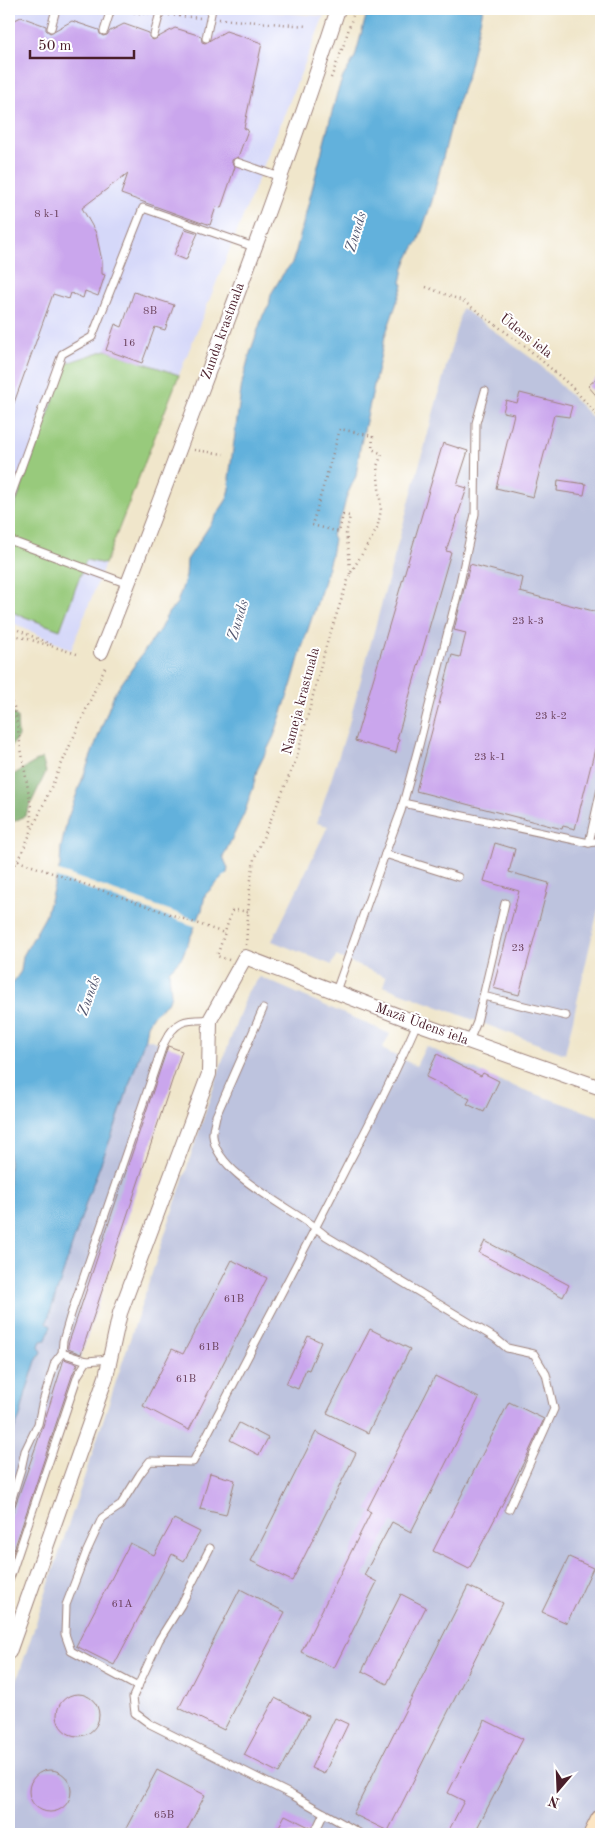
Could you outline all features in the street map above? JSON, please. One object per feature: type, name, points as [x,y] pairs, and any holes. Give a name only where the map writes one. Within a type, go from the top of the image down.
[{"type":"main road","points":[[594,1834],[601,1820]]},
{"type":"street","name":"Zunda krastmala","points":[[101,652],[280,177],[338,9]]},
{"type":"street","name":"Mazā Ūdens iela","points":[[245,956],[417,1023],[601,1088]]},
{"type":"street","points":[[9,1652],[15,1620],[106,1376],[120,1313],[209,1074],[210,1020],[245,956]]},
{"type":"lane","points":[[51,28],[56,9]]},
{"type":"lane","points":[[206,38],[212,9]]},
{"type":"lane","points":[[104,31],[110,10]]},
{"type":"lane","points":[[154,35],[160,12]]},
{"type":"lane","points":[[237,162],[280,177]]},
{"type":"lane","points":[[9,501],[62,354],[92,338],[143,208],[254,247]]},
{"type":"lane","points":[[336,991],[403,804],[457,596],[476,514],[476,423],[485,391]]},
{"type":"lane","points":[[9,540],[128,584]]},
{"type":"lane","points":[[589,844],[601,789]]},
{"type":"lane","points":[[403,804],[589,844],[601,841]]},
{"type":"lane","points":[[385,854],[458,877]]},
{"type":"lane","points":[[469,1041],[477,1022],[505,903]]},
{"type":"lane","points":[[483,996],[566,1016]]},
{"type":"lane","points":[[263,1009],[216,1116],[213,1135],[219,1154],[241,1176],[284,1208],[316,1227],[326,1236],[495,1338],[507,1348],[534,1354],[546,1374],[554,1409],[509,1509]]},
{"type":"lane","points":[[9,1508],[22,1469],[25,1451],[38,1424],[56,1362],[62,1353],[63,1341],[73,1308],[163,1044],[176,1026],[188,1019],[210,1020]]},
{"type":"lane","points":[[138,1687],[71,1651],[65,1634],[66,1605],[72,1588],[102,1518],[120,1506],[140,1474],[150,1462],[193,1462],[402,1059],[417,1023]]},
{"type":"lane","points":[[62,1353],[87,1361],[110,1359]]},
{"type":"lane","points":[[9,1581],[78,1375],[87,1361]]},
{"type":"lane","points":[[210,1548],[181,1605],[159,1640],[133,1697],[135,1713],[150,1724],[292,1795],[361,1834]]},
{"type":"lane","points":[[314,1834],[324,1813]]},
{"type":"path","points":[[84,9],[160,12],[307,26]]},
{"type":"path","name":"Ūdens iela","points":[[426,287],[463,301],[525,346],[572,387],[601,419]]},
{"type":"path","name":"Nameja krastmala","points":[[245,956],[254,858],[296,760],[326,646],[350,574],[377,529],[381,510],[377,466],[382,454],[376,453],[372,449],[373,436],[340,429],[312,525],[339,532],[344,514],[350,516],[346,534],[350,574]]},
{"type":"path","points":[[191,450],[224,454]]},
{"type":"path","points":[[9,626],[68,652]]},
{"type":"path","points":[[9,637],[15,635],[77,654]]},
{"type":"path","points":[[9,698],[14,707],[31,807],[31,831]]},
{"type":"path","points":[[9,872],[18,861],[224,933]]},
{"type":"path","points":[[217,956],[232,911],[248,912]]},
{"type":"shaded area","points":[[9,9],[229,9],[324,16],[179,375],[71,650],[9,621]]},
{"type":"shaded area","points":[[462,308],[538,363],[601,426],[601,897],[565,1054],[383,986],[386,977],[336,956],[332,965],[272,941],[328,826],[317,823],[348,727]]},
{"type":"shaded area","points":[[260,977],[390,1034],[382,1049],[416,1066],[426,1046],[499,1081],[601,1117],[601,1798],[582,1834],[9,1834],[9,1704],[221,1065],[248,991]]},
{"type":"shaded area","points":[[145,1038],[182,1051],[9,1572],[9,1441],[20,1417],[36,1361],[41,1355],[39,1346],[44,1339],[47,1322],[74,1237]]},
{"type":"green space","points":[[106,350],[179,375],[105,564],[86,560],[60,630],[9,611],[9,522],[67,363]]},
{"type":"green space","points":[[9,710],[17,717],[18,736],[9,750]]},
{"type":"green space","points":[[42,758],[46,772],[25,816],[9,824],[9,774],[11,776]]},
{"type":"water","name":"Zunds","points":[[368,9],[483,9],[468,74],[455,110],[432,201],[418,242],[404,267],[401,282],[403,285],[385,336],[360,448],[356,476],[347,495],[342,515],[332,535],[334,539],[331,556],[292,683],[274,736],[257,770],[244,814],[223,857],[228,868],[227,873],[205,895],[202,910],[182,957],[169,971],[171,994],[169,1001],[154,1014],[147,1025],[145,1038],[115,1127],[89,1194],[47,1322],[51,1326],[46,1340],[41,1341],[39,1346],[42,1352],[36,1361],[20,1417],[9,1441],[9,989],[21,971],[23,956],[45,917],[60,866],[61,848],[67,820],[114,694],[160,629],[168,613],[177,603],[186,576],[187,560],[227,499],[230,489],[229,478],[242,383],[249,356],[263,315],[269,306],[271,294],[292,263],[337,93],[343,77],[355,57]]},
{"type":"pier","points":[[56,870],[200,921],[197,927],[54,877]]},
{"type":"building","points":[[21,17],[46,26],[46,30],[50,33],[72,21],[99,30],[103,36],[124,24],[149,33],[149,37],[153,40],[175,28],[201,36],[202,42],[205,43],[226,31],[262,43],[244,128],[248,130],[238,157],[232,160],[235,167],[221,208],[216,207],[210,225],[121,194],[128,173],[82,208],[96,233],[102,261],[102,274],[105,275],[98,296],[85,291],[83,298],[71,293],[69,299],[53,294],[9,414],[9,23]]},
{"type":"building","points":[[185,229],[198,233],[186,260],[174,255]]},
{"type":"building","points":[[134,292],[174,305],[165,330],[155,327],[142,363],[106,350],[115,324],[122,327]]},
{"type":"building","points":[[601,374],[601,401],[588,386]]},
{"type":"building","points":[[520,393],[572,406],[569,417],[554,415],[533,497],[496,488],[514,414],[503,412],[506,400],[517,403]]},
{"type":"building","points":[[443,443],[468,451],[457,485],[467,488],[446,551],[451,552],[397,739],[399,740],[396,753],[355,741]]},
{"type":"building","points":[[558,480],[586,484],[584,495],[557,491]]},
{"type":"building","points":[[470,564],[523,578],[520,592],[601,613],[601,731],[575,829],[563,826],[562,829],[416,791],[452,655],[460,657],[466,633],[454,630]]},
{"type":"building","points":[[495,843],[515,849],[509,872],[549,883],[519,995],[493,988],[519,891],[484,881]]},
{"type":"building","points":[[168,1046],[182,1051],[81,1354],[68,1349],[68,1345]]},
{"type":"building","points":[[437,1054],[481,1076],[483,1073],[499,1081],[484,1112],[467,1104],[470,1099],[426,1077]]},
{"type":"building","points":[[485,1241],[569,1285],[563,1297],[479,1253]]},
{"type":"building","points":[[232,1260],[267,1278],[189,1430],[143,1406],[172,1349],[183,1354]]},
{"type":"building","points":[[370,1329],[410,1349],[368,1433],[327,1413]]},
{"type":"building","points":[[308,1336],[321,1342],[309,1370],[306,1369],[298,1389],[286,1384]]},
{"type":"building","points":[[64,1359],[78,1364],[73,1373],[9,1565],[9,1523]]},
{"type":"building","points":[[435,1376],[479,1398],[411,1532],[392,1522],[364,1575],[377,1582],[334,1668],[301,1652],[371,1512],[367,1510]]},
{"type":"building","points":[[509,1402],[544,1419],[469,1569],[433,1551]]},
{"type":"building","points":[[239,1423],[268,1438],[259,1455],[230,1440]]},
{"type":"building","points":[[316,1432],[356,1453],[292,1581],[251,1561]]},
{"type":"building","points":[[210,1473],[235,1480],[226,1515],[200,1509]]},
{"type":"building","points":[[174,1519],[200,1532],[184,1561],[172,1554],[114,1665],[76,1646],[130,1543],[154,1555]]},
{"type":"building","points":[[569,1557],[593,1568],[567,1623],[542,1612]]},
{"type":"building","points":[[468,1586],[503,1603],[388,1831],[353,1814]]},
{"type":"building","points":[[240,1589],[285,1612],[224,1730],[179,1708]]},
{"type":"building","points":[[401,1594],[426,1607],[387,1684],[362,1671]]},
{"type":"building","points":[[82,1694],[90,1697],[96,1703],[99,1715],[96,1727],[90,1733],[74,1736],[66,1733],[60,1727],[57,1711],[60,1703],[66,1697]]},
{"type":"building","points":[[275,1698],[309,1716],[279,1773],[244,1755]]},
{"type":"building","points":[[335,1718],[348,1724],[324,1774],[311,1768]]},
{"type":"building","points":[[485,1720],[523,1739],[474,1834],[447,1834],[464,1801],[448,1793]]},
{"type":"building","points":[[54,1770],[62,1773],[68,1779],[71,1791],[68,1803],[62,1809],[46,1812],[38,1809],[32,1803],[29,1787],[32,1779],[38,1773]]},
{"type":"building","points":[[157,1770],[205,1795],[185,1834],[123,1834]]},
{"type":"building","points":[[285,1815],[311,1828],[309,1834],[275,1834]]}]
